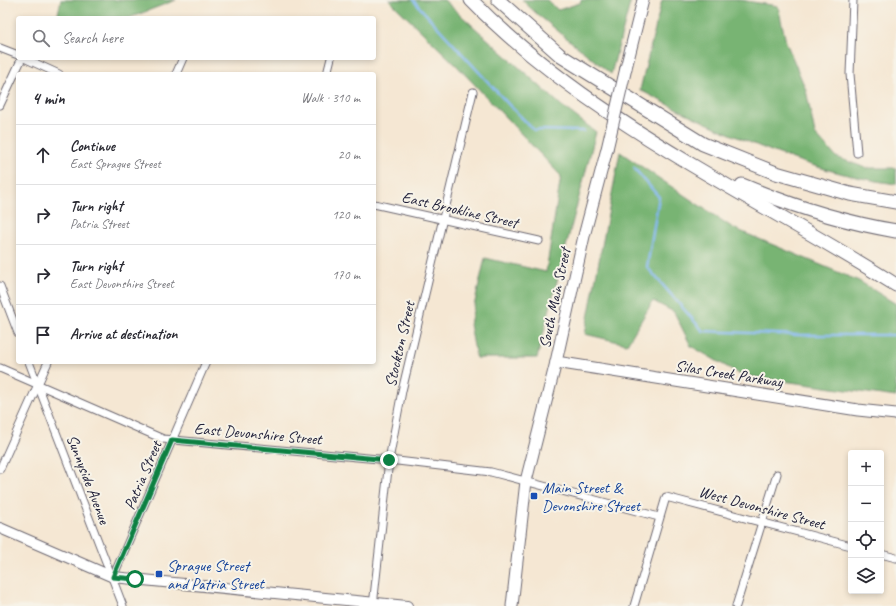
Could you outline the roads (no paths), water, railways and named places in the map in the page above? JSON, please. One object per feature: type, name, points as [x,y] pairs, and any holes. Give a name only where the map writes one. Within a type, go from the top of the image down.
[{"type":"highway","points":[[471,0],[541,64],[651,142],[700,168],[896,285]]},
{"type":"highway","points":[[498,0],[561,56],[703,144],[776,173],[850,194],[896,202]]},
{"type":"highway","points":[[700,168],[786,204],[858,224],[896,232]]},
{"type":"main road","name":"South Main Street","points":[[512,606],[526,481],[556,362],[584,236],[607,149],[643,0]]},
{"type":"main road","name":"Silas Creek Parkway","points":[[556,362],[896,414]]},
{"type":"main road","points":[[0,528],[113,577],[373,604],[407,606]]},
{"type":"street","points":[[853,0],[850,74],[857,153]]},
{"type":"street","points":[[0,48],[16,55]]},
{"type":"street","points":[[16,72],[22,60]]},
{"type":"street","points":[[28,60],[54,72]]},
{"type":"street","points":[[177,72],[182,60]]},
{"type":"street","points":[[328,72],[330,60]]},
{"type":"street","points":[[0,105],[16,72]]},
{"type":"street","name":"Stockton Street","points":[[373,604],[389,460],[402,391],[473,92]]},
{"type":"street","name":"East Brookline Street","points":[[376,204],[539,241]]},
{"type":"street","points":[[0,286],[16,328]]},
{"type":"street","name":"Sunnyside Avenue","points":[[30,364],[123,606]]},
{"type":"street","points":[[0,470],[47,364]]},
{"type":"street","name":"Patria Street","points":[[113,577],[205,364]]},
{"type":"street","name":"East Devonshire Street","points":[[0,368],[163,439],[389,460],[491,472],[526,481]]},
{"type":"street","points":[[736,606],[777,474]]},
{"type":"street","points":[[526,481],[659,517],[634,606]]},
{"type":"street","name":"West Devonshire Street","points":[[659,517],[666,497],[848,545]]},
{"type":"street","points":[[884,555],[896,558]]},
{"type":"waterway","points":[[413,0],[510,106],[534,130],[584,131]]},
{"type":"waterway","points":[[634,168],[659,197],[647,267],[703,331],[799,335],[896,335]]},
{"type":"place","name":"Main Street & Devonshire Street","points":[[534,496]]},
{"type":"place","name":"Sprague Street and Patria Street","points":[[159,574]]}]
